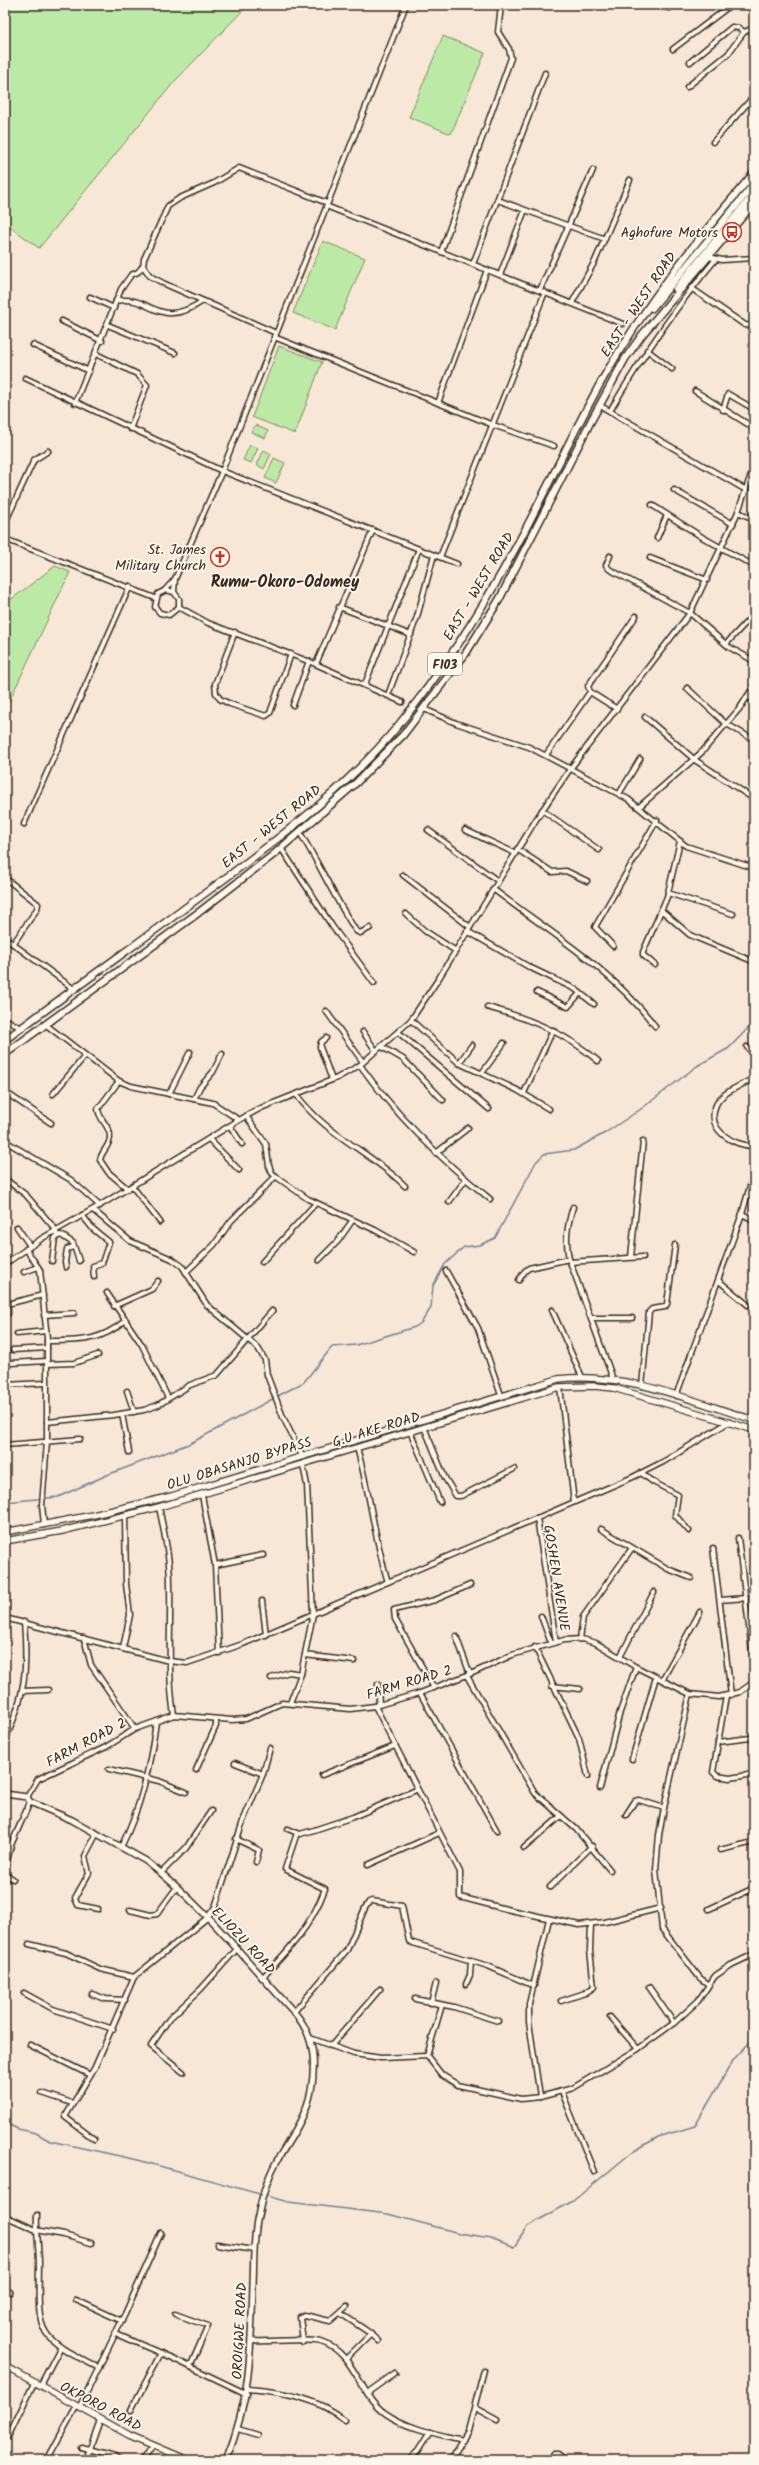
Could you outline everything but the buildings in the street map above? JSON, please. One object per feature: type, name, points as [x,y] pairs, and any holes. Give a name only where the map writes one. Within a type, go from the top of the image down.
[{"type":"main road","name":"EAST - WEST ROAD","points":[[5,1040],[267,847],[322,802],[366,761],[396,728],[457,647],[516,547],[604,377],[635,328],[690,248],[754,173]]},
{"type":"main road","points":[[642,335],[685,272],[754,184]]},
{"type":"main road","points":[[635,328],[754,194]]},
{"type":"main road","name":"EAST - WEST ROAD","points":[[5,1054],[198,914],[300,833],[377,763],[424,709],[483,627],[525,551],[599,405],[625,359],[642,335],[754,203]]},
{"type":"main road","points":[[516,547],[525,551]]},
{"type":"main road","name":"OLU OBASANJO BYPASS","points":[[5,1532],[157,1500],[544,1382],[582,1377],[612,1379],[642,1386],[754,1420]]},
{"type":"main road","name":"G.U AKE ROAD","points":[[5,1541],[125,1516],[159,1507],[560,1387],[595,1386],[614,1388],[754,1430]]},
{"type":"main road","name":"OKPORO ROAD","points":[[5,2366],[100,2420],[154,2446],[188,2460]]},
{"type":"street","points":[[155,598],[175,579],[222,471],[406,5]]},
{"type":"street","points":[[441,252],[511,58],[509,49],[498,32],[501,5]]},
{"type":"street","points":[[657,5],[669,8]]},
{"type":"street","points":[[673,49],[731,5]]},
{"type":"street","points":[[690,62],[732,27],[739,28],[744,32]]},
{"type":"street","points":[[688,87],[728,54],[744,32],[754,28]]},
{"type":"street","points":[[473,264],[545,73]]},
{"type":"street","points":[[713,142],[754,96]]},
{"type":"street","points":[[75,403],[102,341],[121,289],[131,275],[138,272],[143,266],[144,259],[168,206],[180,198],[214,183],[236,169],[623,324]]},
{"type":"street","points":[[540,290],[593,170]]},
{"type":"street","points":[[572,303],[605,239],[630,180]]},
{"type":"street","points":[[498,200],[605,239]]},
{"type":"street","points":[[500,275],[525,210]]},
{"type":"street","points":[[709,257],[716,259],[754,258]]},
{"type":"street","points":[[610,411],[647,350],[691,288],[716,259]]},
{"type":"street","points":[[143,266],[150,276],[275,335],[493,425],[554,446]]},
{"type":"street","points":[[438,403],[487,270]]},
{"type":"street","points":[[691,288],[745,325],[754,326]]},
{"type":"street","points":[[440,557],[545,292]]},
{"type":"street","points":[[90,297],[114,308]]},
{"type":"street","points":[[116,301],[128,298],[163,313],[177,314],[189,310],[203,301]]},
{"type":"street","points":[[62,321],[102,341]]},
{"type":"street","points":[[108,325],[175,353]]},
{"type":"street","points":[[33,345],[89,371]]},
{"type":"street","points":[[647,350],[672,369]]},
{"type":"street","points":[[96,354],[137,374],[147,385],[130,429]]},
{"type":"street","points":[[25,378],[130,429],[222,471],[457,564]]},
{"type":"street","points":[[695,391],[723,410],[754,428]]},
{"type":"street","points":[[723,410],[728,394],[754,409]]},
{"type":"street","points":[[599,405],[746,490]]},
{"type":"street","points":[[5,523],[34,460],[48,451]]},
{"type":"street","points":[[5,1264],[55,1230],[100,1206],[246,1116],[332,1080],[361,1064],[411,1020],[456,951],[516,851],[570,769],[690,613],[733,524],[754,466]]},
{"type":"street","points":[[674,490],[733,524]]},
{"type":"street","points":[[652,505],[722,549],[754,566]]},
{"type":"street","points":[[738,512],[754,519]]},
{"type":"street","points":[[657,538],[667,515]]},
{"type":"street","points":[[316,664],[372,530]]},
{"type":"street","points":[[5,539],[130,586],[155,598]]},
{"type":"street","points":[[365,684],[419,549]]},
{"type":"street","points":[[388,695],[428,584],[434,555]]},
{"type":"street","points":[[610,556],[606,565],[609,569],[690,613],[726,644],[744,657],[754,661]]},
{"type":"street","points":[[650,558],[707,580]]},
{"type":"street","points":[[155,598],[157,610],[164,615],[173,614],[179,608],[179,599],[174,592],[175,579]]},
{"type":"street","points":[[24,824],[130,586]]},
{"type":"street","points":[[165,590],[174,592]]},
{"type":"street","points":[[339,607],[410,635]]},
{"type":"street","points":[[179,608],[208,622],[365,684],[402,702]]},
{"type":"street","points":[[726,644],[754,614]]},
{"type":"street","points":[[546,755],[590,692],[590,681],[636,616]]},
{"type":"street","points":[[235,632],[215,684],[216,693],[220,699],[230,704],[266,716],[270,713],[291,654]]},
{"type":"street","points":[[293,705],[309,661]]},
{"type":"street","points":[[640,807],[695,760],[747,698],[754,686]]},
{"type":"street","points":[[687,688],[725,723],[754,740]]},
{"type":"street","points":[[590,692],[617,709]]},
{"type":"street","points":[[747,698],[754,700]]},
{"type":"street","points":[[424,709],[456,723],[517,741],[619,794],[640,807],[686,846],[754,868]]},
{"type":"street","points":[[645,717],[695,760],[754,799]]},
{"type":"street","points":[[619,794],[640,759]]},
{"type":"street","points":[[542,810],[599,850]]},
{"type":"street","points":[[613,946],[595,927],[657,820]]},
{"type":"street","points":[[428,830],[498,881]]},
{"type":"street","points":[[465,830],[516,851],[552,872],[566,872],[588,881]]},
{"type":"street","points":[[300,833],[312,851],[337,902],[356,931],[360,932],[370,928]]},
{"type":"street","points":[[655,965],[643,955],[643,952],[668,893],[680,841]]},
{"type":"street","points":[[281,848],[332,926],[374,983]]},
{"type":"street","points":[[403,875],[469,929],[529,967],[580,993],[594,1004]]},
{"type":"street","points":[[5,878],[38,904],[34,914],[13,944]]},
{"type":"street","points":[[493,889],[600,969],[638,1004],[655,1026]]},
{"type":"street","points":[[668,893],[733,914]]},
{"type":"street","points":[[661,910],[690,935],[750,960]]},
{"type":"street","points":[[406,914],[420,927],[456,951]]},
{"type":"street","points":[[5,938],[74,988]]},
{"type":"street","points":[[537,992],[568,1007],[580,993]]},
{"type":"street","points":[[487,1007],[553,1030],[575,1042],[598,1061]]},
{"type":"street","points":[[326,1011],[390,1106],[436,1153],[490,1199]]},
{"type":"street","points":[[5,1019],[21,1028]]},
{"type":"street","points":[[411,1020],[433,1042],[459,1063],[524,1093],[549,1109]]},
{"type":"street","points":[[45,1024],[119,1081],[131,1086],[218,1105],[239,1120]]},
{"type":"street","points":[[524,1093],[553,1030]]},
{"type":"street","points":[[363,1032],[376,1051]]},
{"type":"street","points":[[398,1032],[489,1109]]},
{"type":"street","points":[[326,1038],[321,1042],[320,1046],[332,1080]]},
{"type":"street","points":[[482,1073],[504,1043]]},
{"type":"street","points":[[459,1063],[472,1045]]},
{"type":"street","points":[[382,1047],[402,1059],[443,1100]]},
{"type":"street","points":[[747,1047],[754,1054]]},
{"type":"street","points":[[169,1094],[190,1052]]},
{"type":"street","points":[[194,1099],[200,1087],[213,1072],[222,1054]]},
{"type":"street","points":[[53,1094],[85,1056]]},
{"type":"street","points":[[754,1078],[722,1096],[716,1104],[714,1114],[718,1126],[725,1138],[744,1146],[754,1146]]},
{"type":"street","points":[[119,1081],[98,1109],[99,1117],[110,1132],[110,1139],[100,1160],[108,1172],[128,1189]]},
{"type":"street","points":[[5,1092],[51,1123]]},
{"type":"street","points":[[296,1094],[314,1116],[339,1136],[381,1164],[405,1186]]},
{"type":"street","points":[[246,1116],[259,1131],[266,1144],[269,1166],[276,1176],[316,1203],[374,1230],[414,1252]]},
{"type":"street","points":[[230,1126],[242,1144]]},
{"type":"street","points":[[436,1153],[468,1128]]},
{"type":"street","points":[[209,1139],[239,1170]]},
{"type":"street","points":[[5,1141],[71,1180],[100,1206]]},
{"type":"street","points":[[630,1257],[643,1141]]},
{"type":"street","points":[[676,1396],[719,1281],[742,1214],[754,1172]]},
{"type":"street","points":[[186,1272],[214,1245],[231,1221],[276,1176]]},
{"type":"street","points":[[5,1179],[26,1195],[55,1230],[58,1236]]},
{"type":"street","points":[[449,1202],[466,1179]]},
{"type":"street","points":[[132,1186],[160,1222]]},
{"type":"street","points":[[262,1262],[316,1203]]},
{"type":"street","points":[[573,1207],[567,1227],[566,1242],[570,1261],[592,1318],[612,1379]]},
{"type":"street","points":[[92,1210],[130,1241],[172,1259],[186,1272],[207,1305],[258,1348],[277,1401],[302,1456]]},
{"type":"street","points":[[742,1214],[754,1220]]},
{"type":"street","points":[[82,1216],[93,1229],[109,1242],[102,1263],[93,1266],[94,1277]]},
{"type":"street","points":[[319,1260],[338,1241],[352,1221]]},
{"type":"street","points":[[17,1227],[38,1267],[43,1295],[47,1341],[47,1442],[42,1486],[44,1525]]},
{"type":"street","points":[[52,1261],[54,1238],[61,1235],[72,1243],[78,1254],[79,1261]]},
{"type":"street","points":[[642,1386],[649,1312],[652,1309],[665,1307],[667,1304],[675,1245]]},
{"type":"street","points":[[66,1267],[65,1262],[67,1249],[73,1247]]},
{"type":"street","points":[[519,1280],[529,1268],[570,1261],[642,1257]]},
{"type":"street","points":[[24,1272],[38,1267]]},
{"type":"street","points":[[446,1271],[478,1328],[501,1395]]},
{"type":"street","points":[[114,1306],[152,1289],[158,1281]]},
{"type":"street","points":[[719,1281],[748,1305]]},
{"type":"street","points":[[107,1293],[114,1306],[126,1320],[149,1356],[168,1398]]},
{"type":"street","points":[[7,1304],[43,1295]]},
{"type":"street","points":[[5,1298],[8,1313]]},
{"type":"street","points":[[552,1310],[582,1377]]},
{"type":"street","points":[[47,1422],[122,1414],[158,1405],[190,1385],[216,1375],[272,1311]]},
{"type":"street","points":[[44,1315],[74,1313]]},
{"type":"street","points":[[592,1318],[632,1318]]},
{"type":"street","points":[[47,1341],[91,1340],[114,1330],[126,1320]]},
{"type":"street","points":[[17,1334],[46,1331]]},
{"type":"street","points":[[13,1350],[47,1348]]},
{"type":"street","points":[[12,1363],[74,1363],[98,1355]]},
{"type":"street","points":[[5,1385],[46,1383]]},
{"type":"street","points":[[560,1387],[574,1502]]},
{"type":"street","points":[[128,1391],[134,1412]]},
{"type":"street","points":[[122,1414],[129,1452]]},
{"type":"street","points":[[5,1618],[169,1661],[187,1663],[219,1653],[266,1635],[313,1614],[363,1595],[388,1582],[641,1473],[683,1451],[729,1422]]},
{"type":"street","points":[[424,1427],[445,1478],[456,1496],[461,1496],[514,1469]]},
{"type":"street","points":[[410,1431],[440,1502]]},
{"type":"street","points":[[5,1445],[80,1439]]},
{"type":"street","points":[[357,1448],[371,1503],[376,1543],[388,1582]]},
{"type":"street","points":[[290,1703],[301,1674],[313,1614],[307,1485],[302,1464]]},
{"type":"street","points":[[641,1473],[653,1482],[678,1495],[675,1515],[689,1531]]},
{"type":"street","points":[[202,1495],[215,1565],[219,1653]]},
{"type":"street","points":[[159,1507],[165,1535],[170,1582],[169,1684],[174,1715]]},
{"type":"street","points":[[123,1648],[130,1615],[126,1584],[125,1516]]},
{"type":"street","name":"GOSHEN AVENUE","points":[[537,1518],[554,1642]]},
{"type":"street","points":[[601,1529],[668,1568],[691,1578]]},
{"type":"street","points":[[738,1538],[754,1667]]},
{"type":"street","points":[[580,1639],[582,1616],[632,1548]]},
{"type":"street","points":[[714,1548],[731,1695]]},
{"type":"street","points":[[215,1565],[263,1556]]},
{"type":"street","points":[[434,1688],[395,1619],[394,1610],[436,1600],[470,1585]]},
{"type":"street","points":[[620,1657],[654,1592]]},
{"type":"street","points":[[720,1600],[746,1598]]},
{"type":"street","points":[[262,1601],[266,1635]]},
{"type":"street","points":[[662,1680],[700,1612]]},
{"type":"street","points":[[541,1616],[554,1642]]},
{"type":"street","points":[[5,1740],[22,1691],[28,1657],[24,1622]]},
{"type":"street","points":[[456,1636],[468,1675],[535,1793],[592,1846],[610,1870]]},
{"type":"street","points":[[84,1638],[91,1665],[135,1729]]},
{"type":"street","name":"FARM ROAD 2","points":[[5,1870],[11,1845],[38,1779],[106,1747],[135,1729],[174,1715],[216,1720],[246,1719],[282,1703],[334,1709],[377,1705],[434,1688],[468,1675],[512,1655],[535,1647],[554,1642],[580,1639],[596,1643],[636,1667],[690,1694],[704,1696],[726,1696],[740,1692],[754,1682]]},
{"type":"street","points":[[535,1647],[552,1686],[581,1743],[588,1776]]},
{"type":"street","points":[[305,1655],[354,1661]]},
{"type":"street","points":[[600,1788],[620,1712],[636,1667]]},
{"type":"street","points":[[271,1678],[289,1672],[301,1674]]},
{"type":"street","points":[[632,1759],[656,1677]]},
{"type":"street","points":[[378,1684],[377,1705],[416,1790],[460,1872],[460,1897],[579,1925],[591,1924],[661,1908]]},
{"type":"street","points":[[552,1686],[580,1689]]},
{"type":"street","points":[[22,1691],[48,1690]]},
{"type":"street","points":[[420,1693],[497,1831]]},
{"type":"street","points":[[690,1694],[658,1835],[656,1869],[662,1929],[674,1942],[700,1978],[708,1984]]},
{"type":"street","points":[[726,1696],[714,1774],[730,1778],[754,1774]]},
{"type":"street","points":[[196,1770],[216,1726],[216,1720]]},
{"type":"street","points":[[121,1847],[137,1813],[146,1778],[156,1722]]},
{"type":"street","points":[[718,1742],[750,1738]]},
{"type":"street","points":[[322,1775],[395,1746]]},
{"type":"street","points":[[94,2139],[65,2117],[90,2075],[113,2029],[134,1977],[207,1918],[220,1894],[236,1840],[264,1774],[270,1748]]},
{"type":"street","points":[[235,1763],[264,1774]]},
{"type":"street","points":[[109,1768],[146,1778],[186,1792]]},
{"type":"street","points":[[288,1829],[297,1833],[314,1830],[353,1817],[416,1790]]},
{"type":"street","name":"ELIOZU ROAD","points":[[5,1794],[29,1800],[97,1833],[146,1861],[177,1887],[304,2024],[310,2038],[313,2066],[309,2102],[298,2127],[270,2174],[261,2200]]},
{"type":"street","points":[[626,1815],[635,1801],[639,1800],[664,1808]]},
{"type":"street","points":[[753,1809],[754,1814]]},
{"type":"street","points":[[161,1873],[186,1848],[211,1811]]},
{"type":"street","points":[[524,1848],[561,1816]]},
{"type":"street","points":[[97,1833],[85,1856],[88,1873],[75,1898],[78,1905],[98,1909]]},
{"type":"street","points":[[262,1978],[300,1936],[309,1923],[325,1889],[285,1868],[284,1866],[297,1833]]},
{"type":"street","points":[[368,1865],[439,1833]]},
{"type":"street","points":[[236,1840],[259,1850],[256,1862]]},
{"type":"street","points":[[720,1850],[754,1842]]},
{"type":"street","points":[[550,1887],[592,1846]]},
{"type":"street","points":[[5,1874],[12,1879]]},
{"type":"street","points":[[130,1910],[151,1915],[157,1914],[177,1887]]},
{"type":"street","points":[[709,1909],[754,1888]]},
{"type":"street","points":[[294,2012],[336,1965],[346,1950],[365,1908],[372,1901],[402,1906],[409,1941],[471,1960],[534,1986]]},
{"type":"street","points":[[540,2097],[529,2022],[529,2004],[549,1919]]},
{"type":"street","points":[[561,2001],[585,1993],[594,1987],[590,1950],[591,1924]]},
{"type":"street","points":[[29,1944],[66,1953],[100,1969],[134,1977]]},
{"type":"street","points":[[183,2072],[151,2046],[169,2019],[201,1989],[236,1950]]},
{"type":"street","points":[[427,2056],[442,2075],[458,2085],[521,2099],[540,2097],[562,2092],[638,2049],[674,2023],[698,2001],[708,1984],[731,1965],[754,1954]]},
{"type":"street","points":[[466,1984],[470,1975],[471,1960]]},
{"type":"street","points":[[431,2002],[436,1983]]},
{"type":"street","points":[[649,1987],[674,2023]]},
{"type":"street","points":[[332,2046],[380,1989]]},
{"type":"street","points":[[24,1994],[53,2009],[113,2029]]},
{"type":"street","points":[[92,1994],[106,1999],[125,2000]]},
{"type":"street","points":[[415,1999],[498,2021]]},
{"type":"street","points":[[427,2056],[442,2005]]},
{"type":"street","points":[[610,2017],[638,2049]]},
{"type":"street","points":[[310,2038],[354,2054],[381,2058],[427,2056]]},
{"type":"street","points":[[30,2045],[90,2075]]},
{"type":"street","points":[[562,2092],[594,2172]]},
{"type":"street","points":[[42,2093],[72,2103]]},
{"type":"street","name":"OROIGWE ROAD","points":[[226,2460],[238,2429],[247,2391],[251,2341],[254,2250],[261,2200]]},
{"type":"street","points":[[38,2215],[36,2230],[40,2321],[46,2333],[60,2348],[99,2368]]},
{"type":"street","points":[[5,2216],[36,2230],[64,2235],[91,2243]]},
{"type":"street","points":[[47,2460],[99,2368],[116,2334],[161,2233]]},
{"type":"street","points":[[217,2244],[254,2250]]},
{"type":"street","points":[[5,2289],[10,2292]]},
{"type":"street","points":[[76,2300],[122,2320]]},
{"type":"street","points":[[303,2342],[300,2317],[304,2315],[330,2322],[347,2306]]},
{"type":"street","points":[[340,2313],[371,2334],[378,2341]]},
{"type":"street","points":[[175,2314],[208,2326],[190,2367]]},
{"type":"street","points":[[116,2334],[247,2391],[286,2392],[299,2396],[330,2410],[345,2422]]},
{"type":"street","points":[[346,2359],[371,2334]]},
{"type":"street","points":[[251,2341],[322,2342],[346,2359],[367,2393],[385,2413],[430,2432],[463,2440]]},
{"type":"street","points":[[40,2386],[60,2348]]},
{"type":"street","points":[[131,2410],[161,2353]]},
{"type":"street","points":[[450,2460],[463,2440],[475,2408],[484,2370]]},
{"type":"street","points":[[367,2393],[395,2373]]},
{"type":"street","points":[[8,2436],[34,2383]]},
{"type":"street","points":[[475,2408],[497,2420]]},
{"type":"street","points":[[86,2460],[100,2420]]},
{"type":"street","points":[[238,2429],[258,2435]]},
{"type":"street","points":[[409,2460],[418,2451],[430,2432]]},
{"type":"street","points":[[140,2460],[154,2446]]},
{"type":"street","points":[[81,2447],[111,2455],[119,2460]]},
{"type":"street","points":[[548,2460],[553,2454],[557,2454],[564,2460]]},
{"type":"green space","points":[[5,5],[248,5],[174,82],[39,248],[5,223]]},
{"type":"green space","points":[[443,36],[485,53],[451,134],[409,117]]},
{"type":"green space","points":[[323,241],[365,258],[335,330],[293,313]]},
{"type":"green space","points":[[279,346],[322,362],[295,434],[252,417]]},
{"type":"green space","points":[[255,425],[268,431],[265,438],[251,432]]},
{"type":"green space","points":[[250,445],[258,448],[251,463],[243,460]]},
{"type":"green space","points":[[264,450],[271,454],[264,469],[257,465]]},
{"type":"green space","points":[[274,458],[285,463],[276,483],[265,478]]},
{"type":"green space","points":[[55,566],[70,572],[5,710],[5,604]]},
{"type":"waterway","points":[[5,1502],[58,1497],[107,1475],[191,1443],[304,1382],[332,1347],[356,1345],[415,1327],[421,1323],[431,1308],[433,1286],[445,1264],[464,1247],[480,1245],[495,1238],[536,1162],[544,1154],[574,1150],[605,1133],[641,1109],[697,1066],[729,1048],[754,1022]]},
{"type":"waterway","points":[[5,2123],[18,2129],[36,2133],[50,2141],[138,2160],[288,2202],[388,2214],[459,2233],[491,2238],[514,2247],[528,2226],[573,2201],[631,2153],[658,2137],[695,2126],[734,2059],[754,2038]]},
{"type":"place","name":"Aghofure Motors","points":[[732,232]]},
{"type":"place","name":"St. James Military Church","points":[[220,557]]},
{"type":"district","name":"Rumu-Okoro-Odomey","points":[[285,581]]}]
